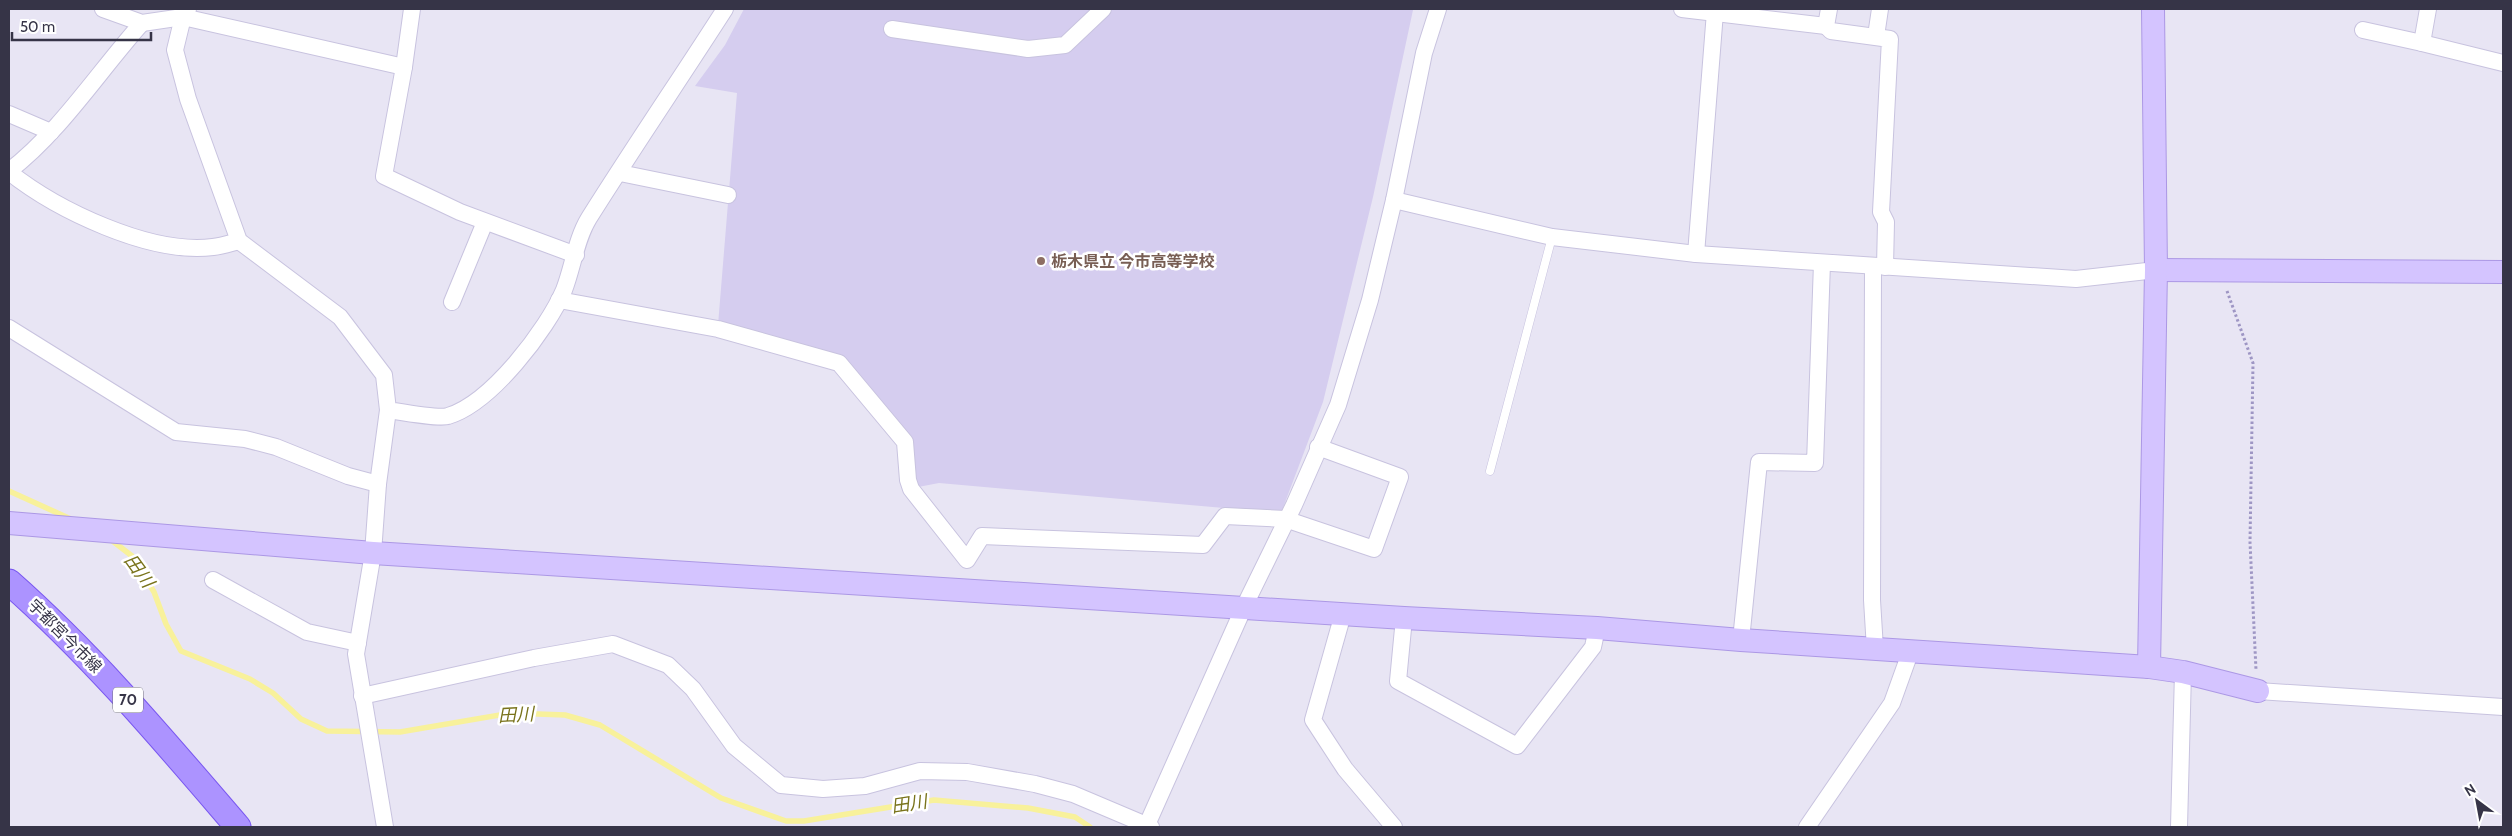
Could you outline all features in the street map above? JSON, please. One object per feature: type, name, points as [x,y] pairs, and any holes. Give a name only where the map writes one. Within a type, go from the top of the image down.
[{"type":"main road","name":"宇都宮今市線","points":[[9,582],[40,610],[137,710],[238,827]]},
{"type":"street","points":[[103,9],[142,23],[185,13],[404,68]]},
{"type":"street","points":[[412,9],[404,68],[384,176],[460,212],[576,255]]},
{"type":"street","points":[[388,410],[447,417],[468,406],[505,375],[535,337],[559,300],[587,221],[725,9]]},
{"type":"street","points":[[892,29],[1028,49],[1065,45],[1103,9]]},
{"type":"street","points":[[362,696],[534,658],[613,644],[668,665],[693,689],[734,746],[781,785],[823,789],[865,786],[920,771],[967,772],[1035,784],[1073,794],[1148,826],[1244,607],[1285,519],[1294,504],[1338,405],[1370,300],[1394,200],[1424,53],[1438,9]]},
{"type":"street","points":[[1682,9],[1826,26],[1831,31],[1890,39],[1881,212],[1886,222],[1879,267],[1872,600],[1875,649]]},
{"type":"street","points":[[1826,26],[1829,9]]},
{"type":"street","points":[[1876,36],[1880,9]]},
{"type":"street","points":[[2149,667],[2156,270],[2153,9]]},
{"type":"street","points":[[2422,43],[2428,9]]},
{"type":"street","points":[[1696,254],[1715,12]]},
{"type":"street","points":[[185,13],[175,50],[188,98],[239,241],[340,318],[384,375],[388,410],[378,484],[373,553],[356,654],[385,827]]},
{"type":"street","points":[[142,23],[51,132],[29,156],[9,172],[30,189],[73,213],[143,240],[176,245],[212,247],[239,241]]},
{"type":"street","points":[[2363,30],[2503,63]]},
{"type":"street","points":[[9,114],[51,132]]},
{"type":"street","points":[[620,172],[728,195]]},
{"type":"street","points":[[1394,200],[1552,237],[1696,254],[1879,267],[2076,279],[2156,270],[2503,272]]},
{"type":"street","points":[[452,302],[485,222]]},
{"type":"street","points":[[1741,640],[1759,462],[1815,463],[1822,263]]},
{"type":"street","points":[[559,300],[718,329],[838,363],[905,442],[908,480],[911,489],[967,560],[982,536],[1203,545],[1225,516],[1285,519],[1374,549],[1400,477],[1318,447]]},
{"type":"street","points":[[9,328],[176,432],[245,439],[269,445],[348,476],[378,484]]},
{"type":"street","points":[[9,523],[373,553],[1404,618],[1597,628],[1741,640],[2149,667],[2182,672],[2258,691],[2503,707]]},
{"type":"street","points":[[213,580],[307,632],[358,643]]},
{"type":"street","points":[[1343,614],[1313,720],[1345,769],[1394,827]]},
{"type":"street","points":[[1404,618],[1398,681],[1517,746],[1593,647],[1597,628]]},
{"type":"street","points":[[1807,827],[1892,703],[1911,650]]},
{"type":"street","points":[[2179,827],[2182,672]]},
{"type":"lane","points":[[1490,471],[1552,237]]},
{"type":"path","points":[[2220,269],[2253,363],[2250,542],[2258,691]]},
{"type":"shaded area","name":"栃木県立 今市高等学校","points":[[744,9],[1413,10],[1373,197],[1323,402],[1281,513],[939,483],[913,488],[911,450],[841,360],[718,325],[737,93],[695,86],[725,45]]},
{"type":"waterway","name":"田川","points":[[9,491],[73,520]]},
{"type":"waterway","name":"田川","points":[[110,539],[132,556],[154,592],[166,624],[181,651],[250,679],[273,693],[301,719],[327,731],[400,732],[511,713],[565,715],[600,725],[721,798],[786,821],[804,821],[934,800],[1028,808],[1075,817],[1090,827]]},
{"type":"place","name":"栃木県立 今市高等学校","points":[[1041,261]]}]
